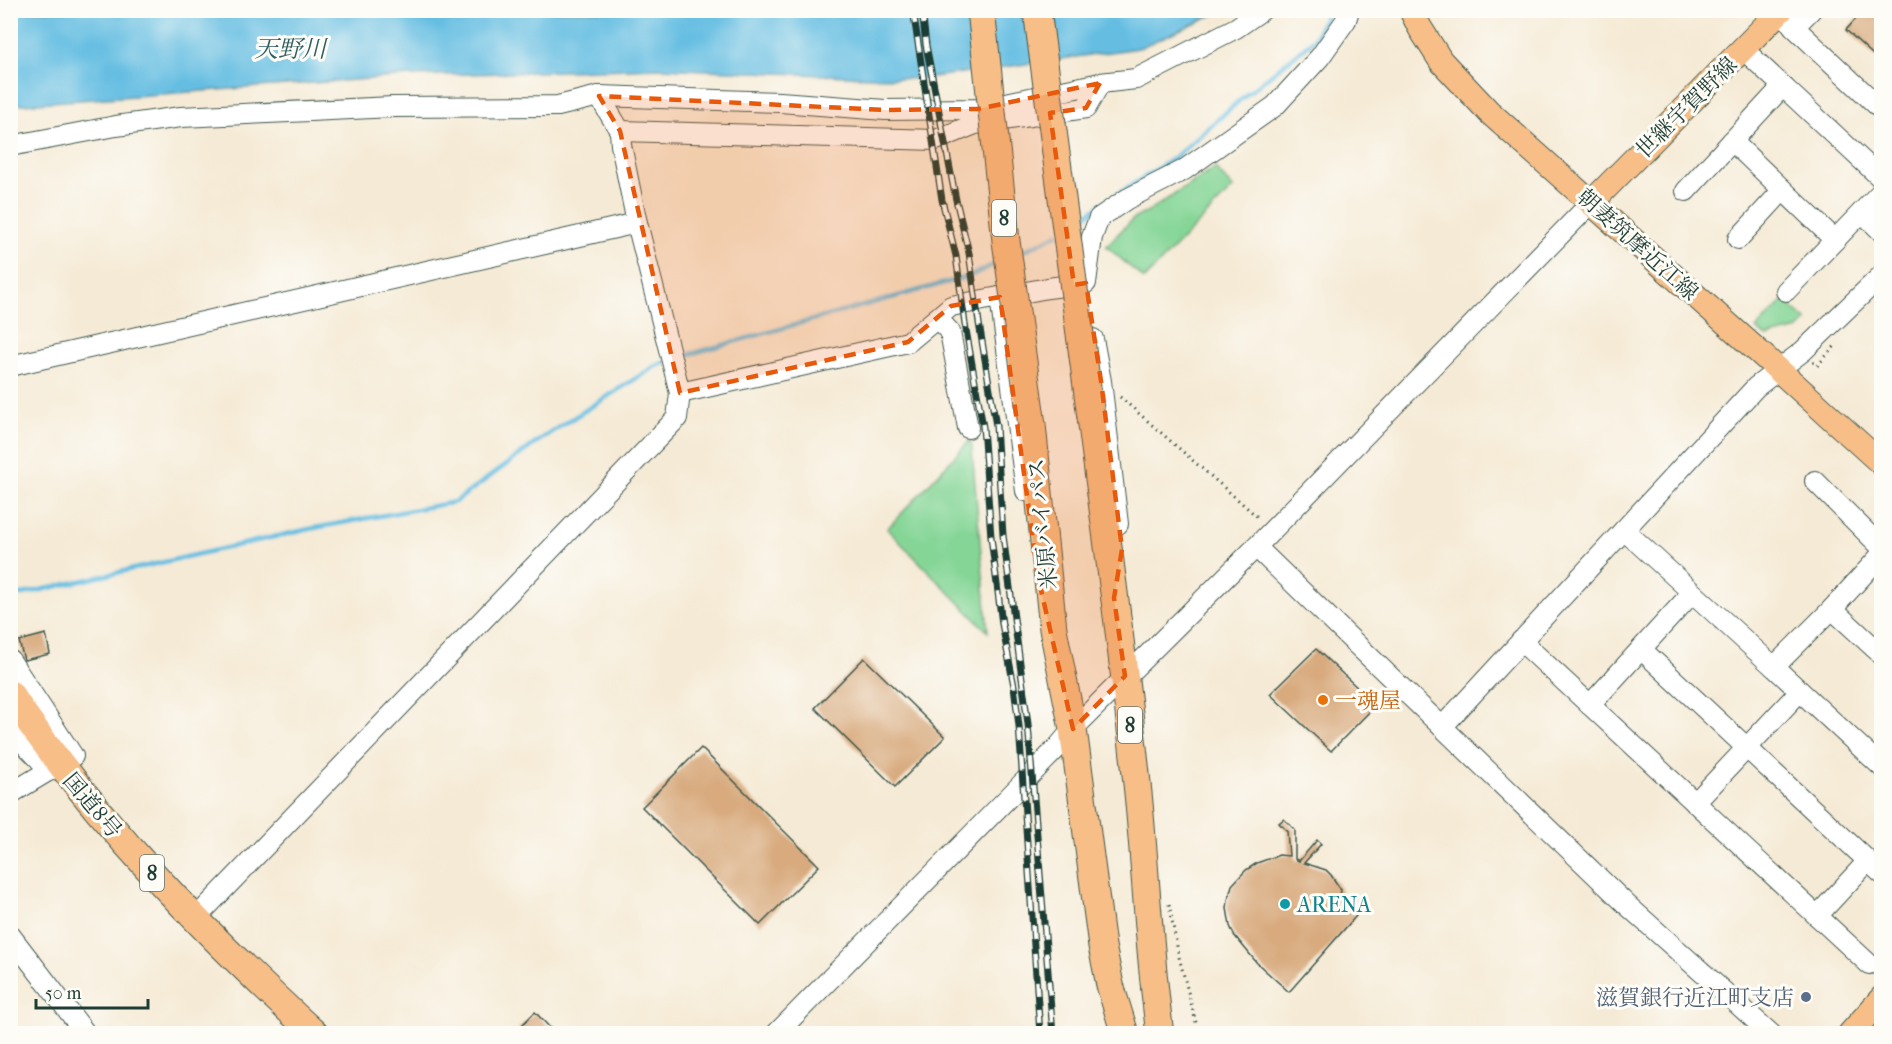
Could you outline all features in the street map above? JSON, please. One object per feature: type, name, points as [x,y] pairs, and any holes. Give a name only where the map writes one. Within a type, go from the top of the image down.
[{"type":"highway","name":"米原バイパス","points":[[981,10],[1006,241],[1032,425],[1053,628],[1073,729],[1102,946],[1110,985],[1125,1034]]},
{"type":"highway","name":"8","points":[[1037,10],[1125,676],[1146,870],[1155,998],[1160,1034]]},
{"type":"highway","name":"国道8号","points":[[10,694],[54,768],[195,919],[258,982],[315,1034]]},
{"type":"main road","name":"朝妻筑摩近江線","points":[[1412,10],[1420,28],[1441,61],[1489,112],[1881,464]]},
{"type":"main road","name":"世継宇賀野線","points":[[1591,203],[1743,49],[1784,15]]},
{"type":"main road","points":[[1850,1034],[1881,998]]},
{"type":"street","points":[[10,146],[116,126],[181,117],[393,106],[558,106],[599,96],[780,102],[885,110],[978,109],[1100,82],[1136,79],[1236,28],[1262,10]]},
{"type":"street","points":[[1114,598],[1122,549],[1086,283],[1092,237],[1099,218],[1127,199],[1184,170],[1275,106],[1320,57],[1346,20],[1349,10]]},
{"type":"street","points":[[1784,15],[1810,10]]},
{"type":"street","points":[[1784,15],[1881,110]]},
{"type":"street","points":[[1743,49],[1881,179]]},
{"type":"street","points":[[620,130],[936,140],[975,124],[1086,108],[1100,82]]},
{"type":"street","points":[[1686,191],[1783,86]]},
{"type":"street","points":[[195,919],[677,418],[680,393],[637,222],[620,130],[599,96]]},
{"type":"street","points":[[1732,141],[1835,240]]},
{"type":"street","points":[[1738,239],[1783,190]]},
{"type":"street","points":[[1786,291],[1881,190]]},
{"type":"street","points":[[776,1034],[1125,676],[1273,530],[1591,203]]},
{"type":"street","points":[[1862,212],[1881,232]]},
{"type":"street","points":[[10,366],[637,222]]},
{"type":"street","points":[[1442,727],[1756,387],[1803,351],[1881,275]]},
{"type":"street","points":[[680,393],[908,342],[951,306],[1086,283]]},
{"type":"street","points":[[1000,297],[1038,577],[1053,628]]},
{"type":"street","points":[[937,318],[950,332],[968,428]]},
{"type":"street","points":[[1815,481],[1881,548]]},
{"type":"street","points":[[1624,530],[1881,766]]},
{"type":"street","points":[[1257,546],[1627,905],[1771,1034]]},
{"type":"street","points":[[1774,667],[1832,609],[1881,554]]},
{"type":"street","points":[[1590,705],[1692,593]]},
{"type":"street","points":[[1832,609],[1881,655]]},
{"type":"street","points":[[1521,641],[1869,964]]},
{"type":"street","points":[[1642,650],[1875,868],[1817,916]]},
{"type":"street","points":[[10,660],[73,756],[10,794]]},
{"type":"street","points":[[1695,803],[1800,691]]},
{"type":"street","points":[[10,728],[42,761],[54,768]]},
{"type":"street","points":[[10,935],[86,1034]]},
{"type":"path","points":[[1101,381],[1273,530]]},
{"type":"highlighted area","points":[[1100,83],[1086,108],[1050,113],[1074,285],[1086,283],[1101,381],[1122,549],[1114,598],[1125,676],[1073,729],[1038,577],[1000,297],[951,306],[908,342],[680,393],[620,131],[599,96],[885,110],[978,109]]},
{"type":"green space","points":[[1215,168],[1233,188],[1144,279],[1106,246],[1133,219]]},
{"type":"green space","points":[[1784,300],[1807,321],[1799,329],[1766,337],[1756,329]]},
{"type":"green space","points":[[971,439],[988,632],[887,529]]},
{"type":"water","name":"天野川","points":[[11,11],[1222,11],[1139,48],[919,79],[659,68],[411,76],[11,105]]},
{"type":"building","points":[[1864,10],[1882,10],[1882,63],[1846,30]]},
{"type":"building","points":[[46,634],[50,654],[24,660],[19,641]]},
{"type":"building","name":"一魂屋","points":[[1316,649],[1376,705],[1331,751],[1270,694]]},
{"type":"building","points":[[864,658],[945,737],[895,787],[815,708]]},
{"type":"building","points":[[701,748],[819,866],[760,925],[642,807]]},
{"type":"building","name":"ARENA","points":[[1284,819],[1295,830],[1295,859],[1299,861],[1317,840],[1321,844],[1304,863],[1326,870],[1331,875],[1341,890],[1339,901],[1356,916],[1289,992],[1257,963],[1234,935],[1227,908],[1232,885],[1246,870],[1257,863],[1279,855],[1289,856],[1287,831],[1279,823]]},
{"type":"building","points":[[535,1012],[556,1034],[523,1034],[518,1029]]},
{"type":"waterway","points":[[1075,222],[1174,158],[1248,93],[1314,40],[1328,10]]},
{"type":"waterway","points":[[1017,254],[1058,234]]},
{"type":"waterway","points":[[676,358],[970,276],[999,262]]},
{"type":"waterway","points":[[10,597],[309,529],[455,502],[551,432],[654,367],[666,362]]},
{"type":"railway","points":[[913,10],[942,200],[956,256],[983,427],[991,537],[1002,624],[1019,726],[1040,1034]]},
{"type":"railway","points":[[922,10],[926,45],[956,200],[969,253],[996,426],[1003,535],[1028,724],[1053,1034]]},
{"type":"place","name":"一魂屋","points":[[1323,700]]},
{"type":"place","name":"ARENA","points":[[1285,904]]},
{"type":"place","name":"滋賀銀行近江町支店","points":[[1806,997]]}]
